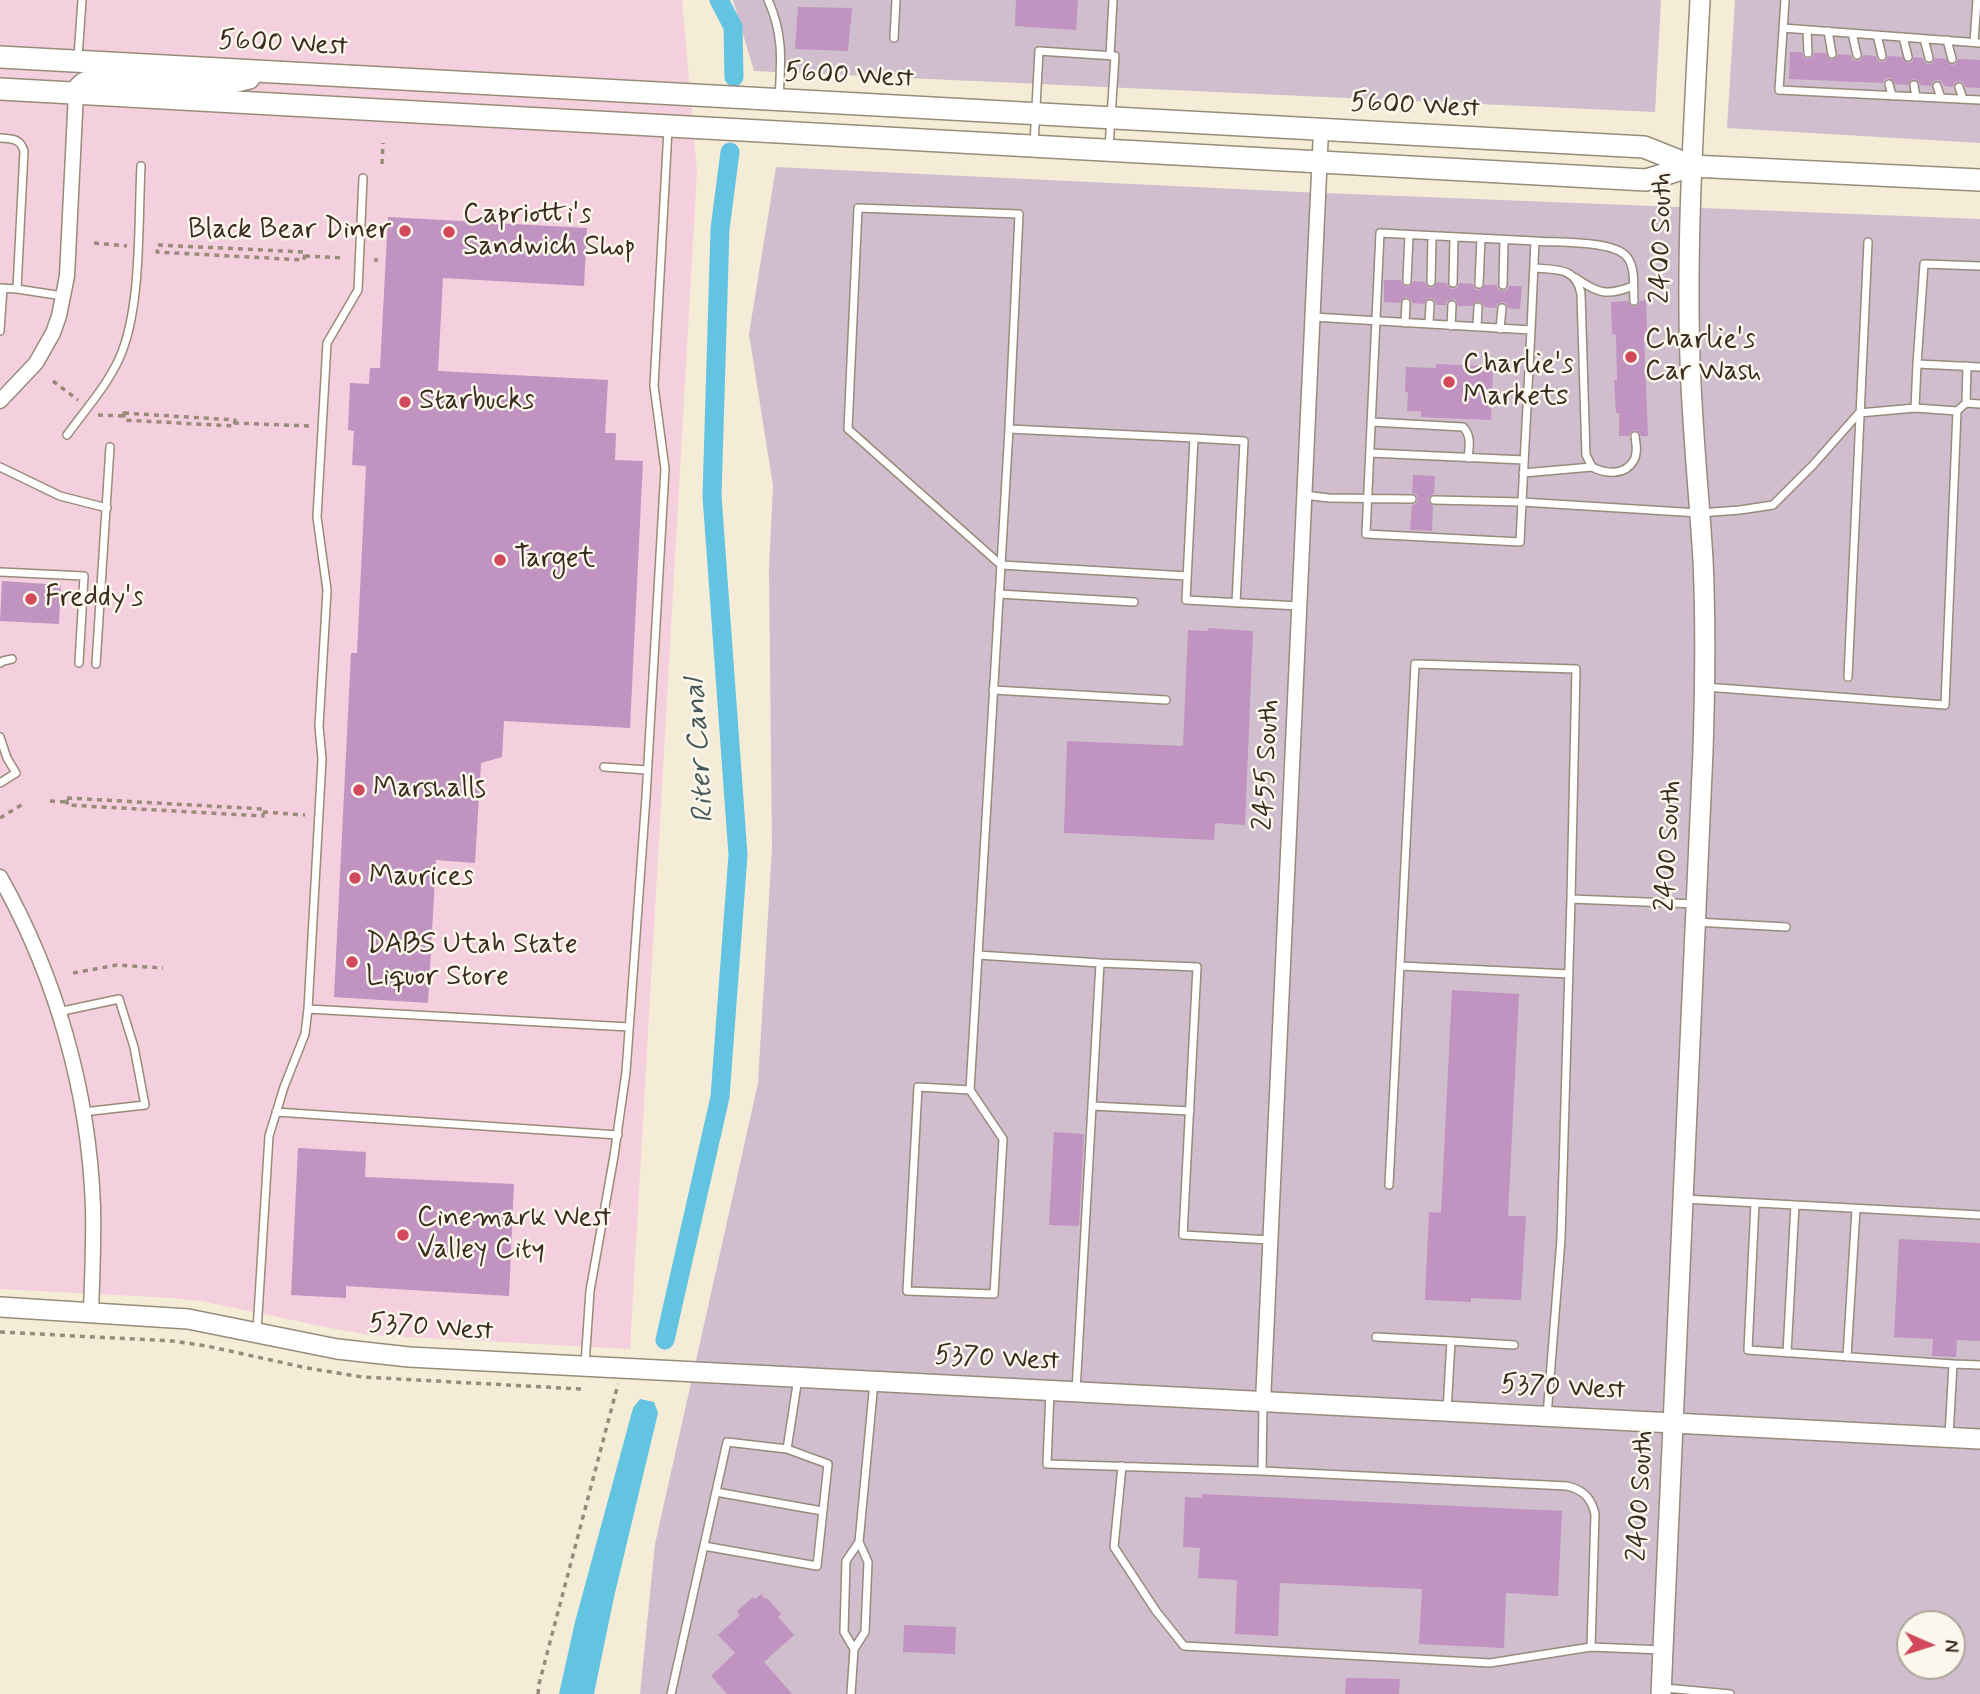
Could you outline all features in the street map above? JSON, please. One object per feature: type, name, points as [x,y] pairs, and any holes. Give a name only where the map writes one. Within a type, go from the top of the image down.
[{"type":"main road","name":"5600 West","points":[[0,57],[1644,147],[1692,166],[1980,180]]},
{"type":"main road","points":[[0,72],[65,75],[74,71],[78,61]]},
{"type":"main road","points":[[76,93],[79,86],[85,82],[97,79],[220,85],[264,72]]},
{"type":"main road","name":"5600 West","points":[[0,89],[1646,180],[1692,166]]},
{"type":"street","name":"2400 South","points":[[1661,1691],[1704,687],[1705,619],[1691,400],[1689,319],[1692,166],[1700,0]]},
{"type":"street","points":[[0,401],[24,377],[46,348],[64,297],[76,93]]},
{"type":"street","name":"2455 South","points":[[1263,1402],[1321,130]]},
{"type":"street","points":[[0,877],[36,951],[73,1063],[83,1112],[93,1205],[91,1313]]},
{"type":"street","name":"5370 West","points":[[4,1309],[188,1319],[337,1349],[385,1355],[1980,1439]]},
{"type":"lane","points":[[78,61],[82,0]]},
{"type":"lane","points":[[768,0],[775,15],[781,41],[779,101]]},
{"type":"lane","points":[[894,38],[896,0]]},
{"type":"lane","points":[[1110,55],[1113,0]]},
{"type":"lane","points":[[1785,0],[1779,90],[1980,100]]},
{"type":"lane","points":[[1783,28],[1977,43],[1977,0]]},
{"type":"lane","points":[[1807,30],[1808,52]]},
{"type":"lane","points":[[1828,31],[1832,54]]},
{"type":"lane","points":[[1852,33],[1857,55]]},
{"type":"lane","points":[[1877,35],[1882,56]]},
{"type":"lane","points":[[1903,37],[1908,57]]},
{"type":"lane","points":[[1924,39],[1929,58]]},
{"type":"lane","points":[[1947,40],[1952,59]]},
{"type":"lane","points":[[1034,145],[1039,51],[1115,56],[1109,149]]},
{"type":"lane","points":[[1809,80],[1809,91]]},
{"type":"lane","points":[[1838,81],[1840,93]]},
{"type":"lane","points":[[1864,83],[1866,94]]},
{"type":"lane","points":[[1889,84],[1892,96]]},
{"type":"lane","points":[[1914,85],[1916,97]]},
{"type":"lane","points":[[1937,86],[1941,98]]},
{"type":"lane","points":[[1959,87],[1963,99]]},
{"type":"lane","points":[[584,1366],[590,1291],[618,1135],[626,1072],[647,770],[665,469],[653,386],[668,125]]},
{"type":"lane","points":[[0,138],[16,139],[22,144],[24,151],[17,289]]},
{"type":"lane","points":[[67,435],[107,382],[120,356],[128,330],[135,279],[141,166]]},
{"type":"lane","points":[[257,1332],[269,1136],[305,1034],[308,1009],[322,759],[319,726],[327,590],[317,517],[323,392],[327,342],[358,290],[363,178]]},
{"type":"lane","points":[[970,1090],[918,1087],[907,1291],[994,1294],[1003,1139],[970,1090],[993,690],[1001,565],[1009,429],[1019,215],[858,208],[848,429],[1001,565],[1187,576]]},
{"type":"lane","points":[[1535,241],[1520,542],[1366,534],[1380,233],[1535,241],[1607,246],[1629,258],[1633,271],[1634,301]]},
{"type":"lane","points":[[1407,281],[1409,235]]},
{"type":"lane","points":[[1431,282],[1432,236]]},
{"type":"lane","points":[[1453,283],[1454,237]]},
{"type":"lane","points":[[1479,284],[1481,238]]},
{"type":"lane","points":[[1503,285],[1504,240]]},
{"type":"lane","points":[[1848,677],[1868,242]]},
{"type":"lane","points":[[1915,408],[1924,264],[1980,267]]},
{"type":"lane","points":[[1534,268],[1566,271],[1589,288],[1601,292],[1618,293],[1633,286]]},
{"type":"lane","points":[[1574,276],[1581,294],[1586,455],[1592,467]]},
{"type":"lane","points":[[0,331],[2,288],[64,297]]},
{"type":"lane","points":[[1405,323],[1406,303]]},
{"type":"lane","points":[[1429,324],[1430,304]]},
{"type":"lane","points":[[1451,326],[1452,306]]},
{"type":"lane","points":[[1477,327],[1478,307]]},
{"type":"lane","points":[[1500,329],[1502,308]]},
{"type":"lane","points":[[1312,317],[1531,330]]},
{"type":"lane","points":[[1917,364],[1980,367]]},
{"type":"lane","points":[[1966,403],[1967,366]]},
{"type":"lane","points":[[1434,500],[1522,502],[1699,513],[1773,505],[1859,413],[1915,408],[1957,411],[1966,403],[1980,404]]},
{"type":"lane","points":[[1704,687],[1945,705],[1957,411]]},
{"type":"lane","points":[[1371,422],[1463,427],[1470,439],[1468,458]]},
{"type":"lane","points":[[1009,429],[1244,441],[1236,603]]},
{"type":"lane","points":[[1523,473],[1592,467],[1609,473],[1619,472],[1628,467],[1634,459],[1636,436]]},
{"type":"lane","points":[[1194,438],[1186,600],[1300,606]]},
{"type":"lane","points":[[96,664],[110,447]]},
{"type":"lane","points":[[1370,453],[1524,460]]},
{"type":"lane","points":[[0,467],[60,496],[107,508]]},
{"type":"lane","points":[[1304,495],[1412,499]]},
{"type":"lane","points":[[0,572],[84,576],[79,663]]},
{"type":"lane","points":[[999,594],[1135,602]]},
{"type":"lane","points":[[0,663],[12,659]]},
{"type":"lane","points":[[1389,1185],[1415,664],[1576,669],[1560,1239],[1547,1417]]},
{"type":"lane","points":[[993,690],[1167,700]]},
{"type":"lane","points":[[0,737],[7,758],[16,773],[0,783]]},
{"type":"lane","points":[[604,767],[647,770]]},
{"type":"lane","points":[[1571,900],[1695,913],[1786,927]]},
{"type":"lane","points":[[978,955],[1197,967],[1183,1235],[1270,1240]]},
{"type":"lane","points":[[1076,1392],[1100,962]]},
{"type":"lane","points":[[1400,966],[1569,974]]},
{"type":"lane","points":[[58,1012],[119,999],[134,1047],[145,1105],[83,1112]]},
{"type":"lane","points":[[308,1009],[629,1027]]},
{"type":"lane","points":[[1092,1106],[1190,1111]]},
{"type":"lane","points":[[276,1112],[618,1135]]},
{"type":"lane","points":[[1683,1199],[1980,1215]]},
{"type":"lane","points":[[1755,1203],[1748,1350],[1980,1365]]},
{"type":"lane","points":[[1787,1353],[1795,1205]]},
{"type":"lane","points":[[1847,1357],[1856,1209]]},
{"type":"lane","points":[[1376,1337],[1514,1345]]},
{"type":"lane","points":[[1447,1411],[1451,1341]]},
{"type":"lane","points":[[1949,1437],[1954,1364]]},
{"type":"lane","points":[[787,1448],[798,1378]]},
{"type":"lane","points":[[854,1648],[844,1632],[846,1561],[859,1542],[874,1381]]},
{"type":"lane","points":[[1050,1391],[1047,1464],[1567,1486],[1584,1493],[1593,1504],[1595,1514],[1591,1647]]},
{"type":"lane","points":[[1262,1471],[1263,1402]]},
{"type":"lane","points":[[671,1694],[727,1442],[787,1448],[828,1464],[817,1566],[704,1546]]},
{"type":"lane","points":[[1122,1466],[1114,1547],[1156,1611],[1184,1646],[1490,1663],[1591,1647],[1662,1650]]},
{"type":"lane","points":[[716,1492],[822,1511]]},
{"type":"lane","points":[[851,1694],[854,1648],[865,1632],[868,1562],[859,1542]]},
{"type":"lane","points":[[1661,1691],[1730,1694]]},
{"type":"path","points":[[382,164],[383,143]]},
{"type":"path","points":[[94,243],[128,246]]},
{"type":"path","points":[[150,247],[158,248],[158,245],[238,249],[344,258]]},
{"type":"path","points":[[53,381],[78,400]]},
{"type":"path","points":[[98,415],[124,416],[124,413],[235,420],[234,423],[309,426]]},
{"type":"path","points":[[50,801],[67,802],[67,798],[263,809],[263,812],[305,815]]},
{"type":"path","points":[[0,818],[23,804]]},
{"type":"path","points":[[73,973],[117,965],[163,968]]},
{"type":"path","points":[[0,1332],[172,1341],[362,1377],[581,1389]]},
{"type":"path","points":[[538,1694],[622,1368]]},
{"type":"shaded area","points":[[0,0],[682,0],[697,171],[630,1349],[370,1335],[201,1301],[0,1289]]},
{"type":"shaded area","points":[[733,0],[1661,0],[1655,112],[754,71]]},
{"type":"shaded area","points":[[1735,0],[1980,0],[1980,143],[1727,128]]},
{"type":"shaded area","points":[[776,167],[1299,192],[1980,219],[1980,1694],[640,1694],[655,1544],[758,1083],[772,848],[769,569],[773,486],[749,334]]},
{"type":"water","points":[[640,1399],[654,1402],[658,1413],[594,1694],[559,1694],[575,1622],[633,1408]]},
{"type":"building","points":[[1016,0],[1078,0],[1076,30],[1015,26]]},
{"type":"building","points":[[798,7],[852,8],[848,51],[795,49]]},
{"type":"building","points":[[1790,52],[1802,52],[1803,57],[1808,59],[1812,58],[1814,53],[1826,53],[1832,60],[1838,54],[1851,55],[1856,61],[1861,60],[1863,55],[1876,56],[1881,62],[1886,61],[1888,56],[1902,57],[1907,63],[1912,62],[1914,57],[1923,58],[1928,64],[1933,63],[1935,58],[1946,59],[1951,65],[1956,64],[1958,59],[1980,60],[1980,88],[1965,87],[1960,81],[1955,82],[1953,87],[1944,86],[1938,80],[1933,81],[1931,86],[1920,85],[1914,79],[1908,85],[1895,84],[1890,78],[1883,83],[1789,79]]},
{"type":"building","name":"Target","points":[[388,217],[587,228],[584,286],[443,278],[438,371],[608,380],[605,433],[616,433],[615,460],[643,461],[630,728],[504,721],[502,757],[481,763],[475,863],[436,860],[428,1003],[334,997],[351,653],[357,653],[366,466],[352,465],[354,431],[348,430],[350,383],[369,384],[370,368],[380,368]]},
{"type":"building","points":[[1384,280],[1401,280],[1406,287],[1413,281],[1425,282],[1430,288],[1437,282],[1447,283],[1452,289],[1457,288],[1459,283],[1473,284],[1475,289],[1479,290],[1485,285],[1497,285],[1502,291],[1509,286],[1522,286],[1520,309],[1508,308],[1506,303],[1502,302],[1497,304],[1496,308],[1484,307],[1479,301],[1472,306],[1458,306],[1456,300],[1452,299],[1447,301],[1446,305],[1436,305],[1431,298],[1424,304],[1412,303],[1407,297],[1400,303],[1384,302]]},
{"type":"building","name":"Charlie's Car Wash","points":[[1646,300],[1647,333],[1644,334],[1648,436],[1641,436],[1635,430],[1629,436],[1619,436],[1614,380],[1617,380],[1616,335],[1612,334],[1611,302],[1628,301],[1635,307],[1640,301]]},
{"type":"building","name":"Charlie's Markets","points":[[1436,364],[1484,366],[1483,370],[1493,371],[1491,420],[1421,417],[1421,411],[1407,411],[1406,367],[1436,368]]},
{"type":"building","points":[[1413,475],[1435,476],[1434,494],[1428,499],[1433,506],[1432,531],[1410,530],[1412,505],[1418,500],[1417,495],[1412,493]]},
{"type":"building","name":"Freddy's","points":[[2,581],[61,585],[59,624],[0,621]]},
{"type":"building","points":[[1208,628],[1253,631],[1245,825],[1215,823],[1214,840],[1064,833],[1067,741],[1183,746],[1188,630],[1208,631]]},
{"type":"building","points":[[1452,990],[1519,994],[1508,1216],[1526,1216],[1521,1300],[1425,1300],[1429,1212],[1441,1213]]},
{"type":"building","points":[[1054,1132],[1084,1134],[1079,1226],[1049,1225]]},
{"type":"building","name":"Cinemark West Valley City","points":[[298,1148],[366,1152],[365,1177],[514,1184],[509,1296],[346,1286],[346,1298],[291,1295]]},
{"type":"building","points":[[1899,1239],[1980,1243],[1980,1341],[1957,1340],[1956,1357],[1932,1356],[1933,1339],[1894,1337]]},
{"type":"building","points":[[1202,1494],[1562,1511],[1558,1596],[1506,1593],[1504,1648],[1419,1644],[1422,1589],[1280,1583],[1278,1636],[1235,1634],[1237,1580],[1198,1578],[1200,1548],[1183,1547],[1185,1497],[1202,1498]]},
{"type":"building","points":[[761,1594],[781,1614],[778,1617],[794,1635],[764,1662],[792,1694],[727,1694],[711,1676],[735,1653],[718,1635],[740,1615],[737,1611],[753,1597],[755,1599]]},
{"type":"building","points":[[904,1625],[956,1627],[955,1654],[903,1652]]},
{"type":"building","points":[[1346,1678],[1400,1679],[1399,1694],[1345,1694]]},
{"type":"waterway","name":"Riter Canal","points":[[719,0],[733,27],[734,77]]},
{"type":"waterway","name":"Riter Canal","points":[[665,1340],[720,1097],[738,855],[712,496],[720,229],[730,152]]},
{"type":"place","name":"Black Bear Diner","points":[[405,231]]},
{"type":"place","name":"Capriotti's Sandwich Shop","points":[[449,232]]},
{"type":"place","name":"Charlie's Car Wash","points":[[1631,357]]},
{"type":"place","name":"Charlie's Markets","points":[[1449,382]]},
{"type":"place","name":"Starbucks","points":[[405,402]]},
{"type":"place","name":"Target","points":[[500,560]]},
{"type":"place","name":"Freddy's","points":[[31,599]]},
{"type":"place","name":"Marshalls","points":[[359,790]]},
{"type":"place","name":"Maurices","points":[[355,878]]},
{"type":"place","name":"DABS Utah State Liquor Store","points":[[352,962]]},
{"type":"place","name":"Cinemark West Valley City","points":[[403,1235]]}]
